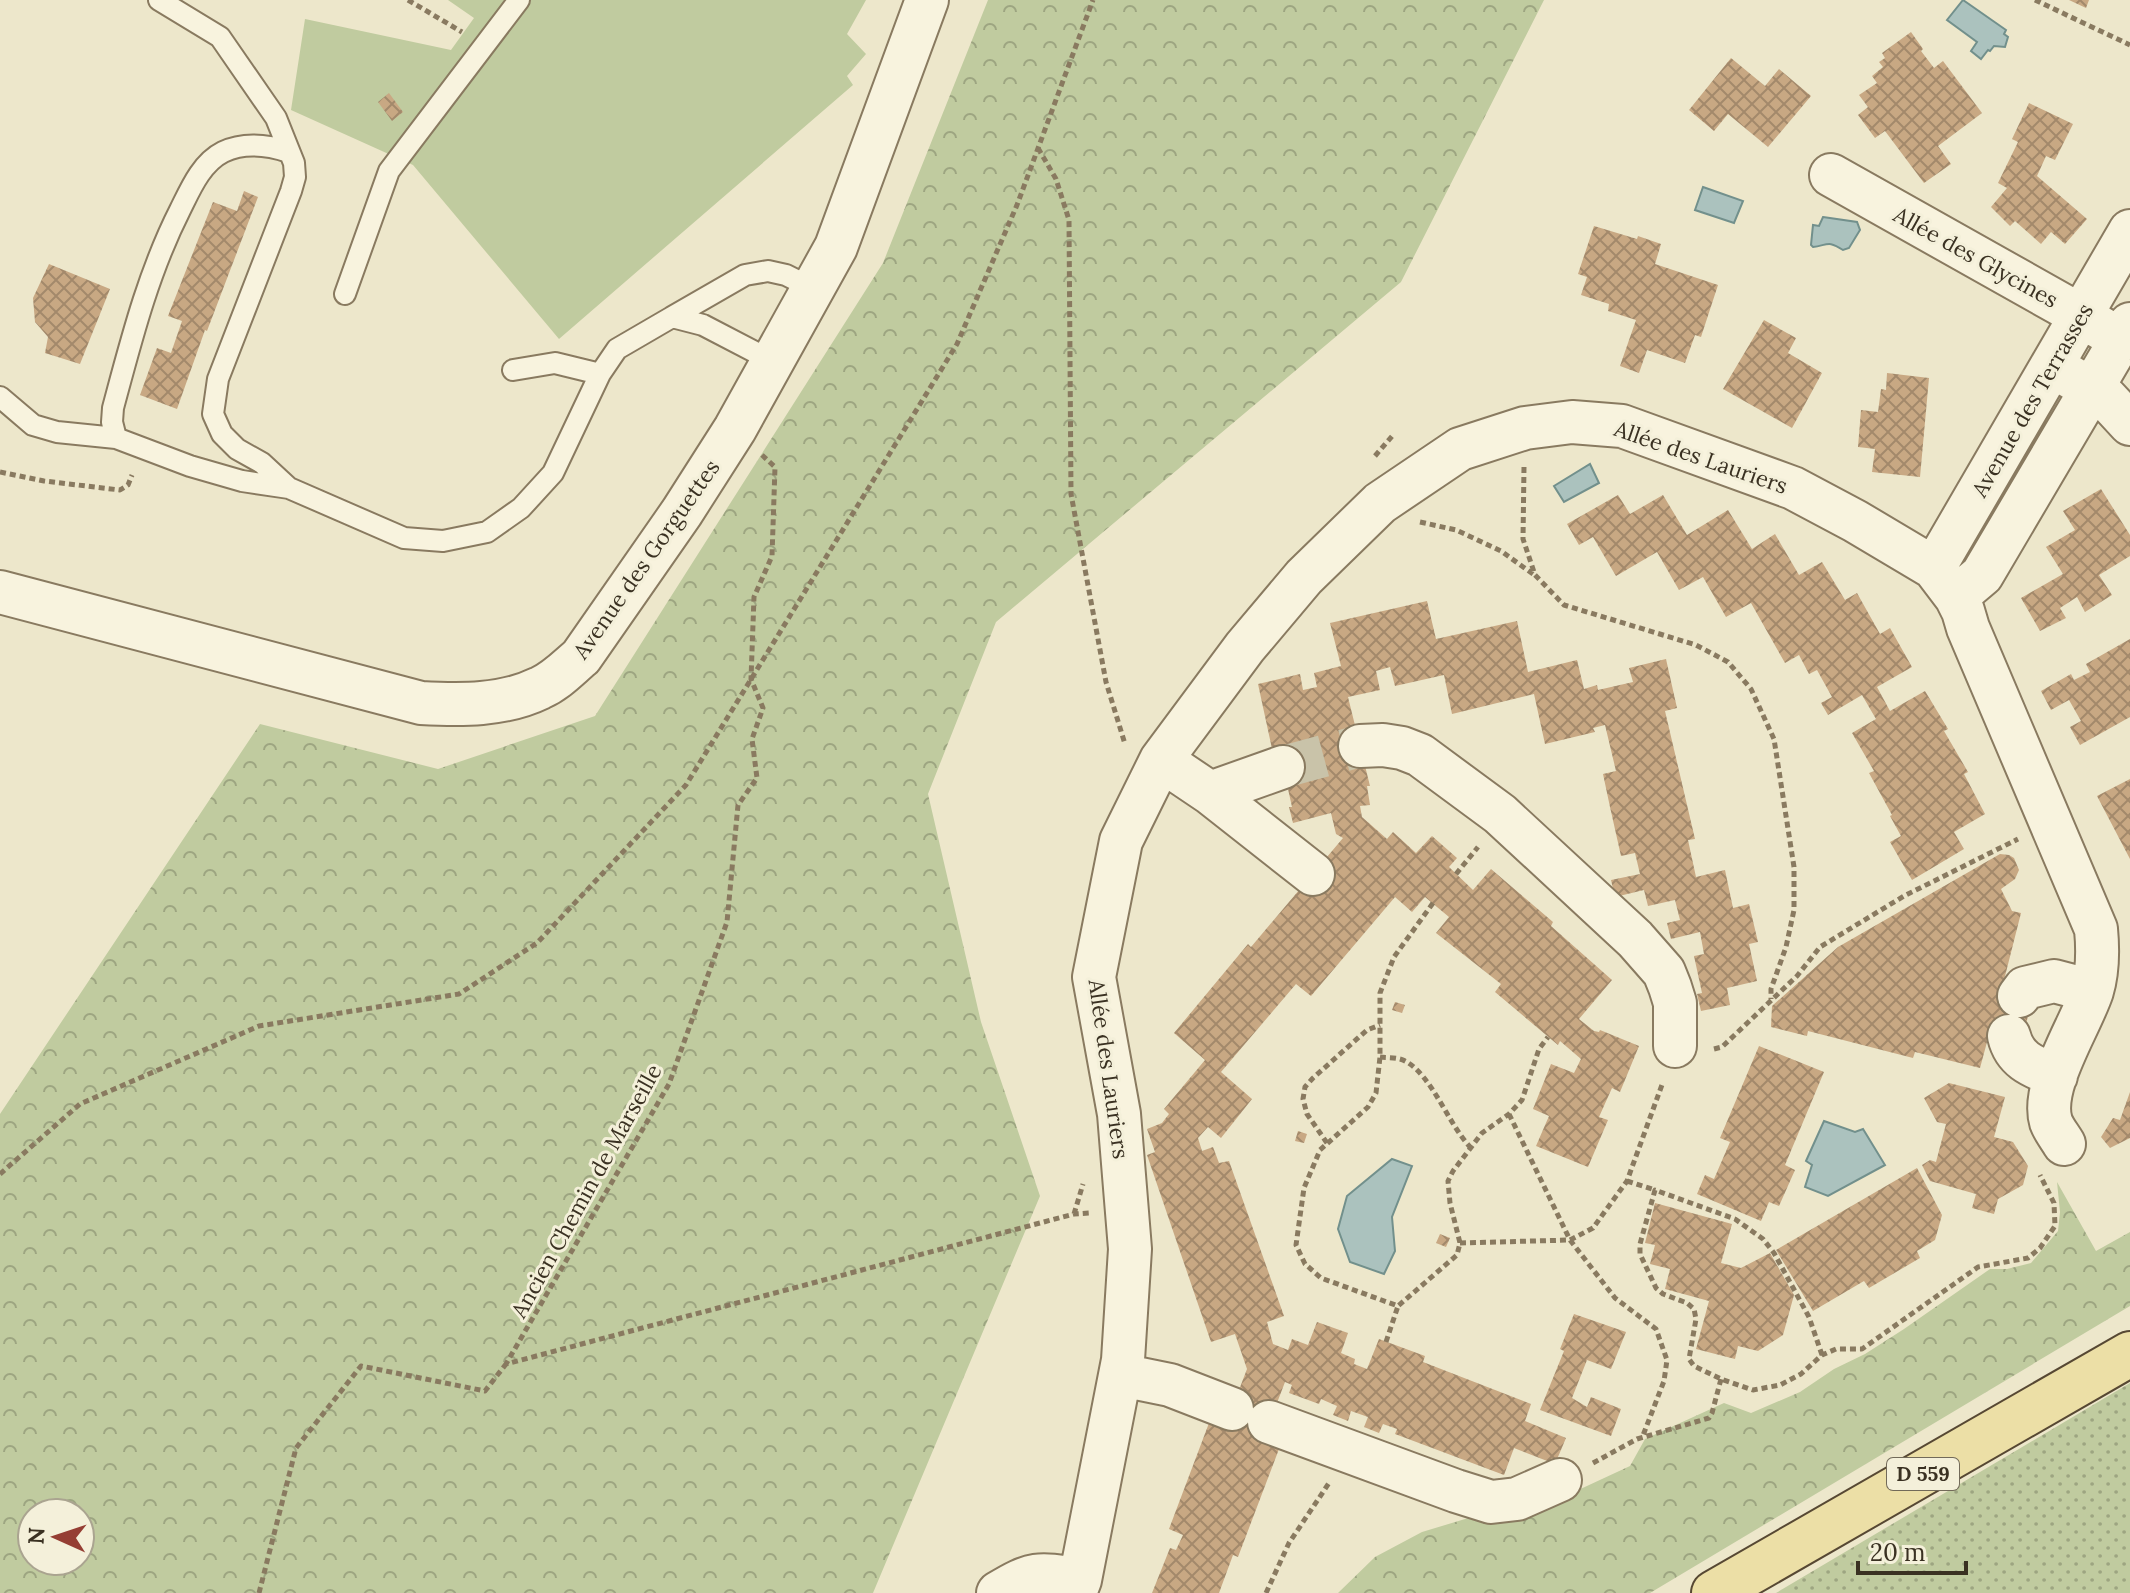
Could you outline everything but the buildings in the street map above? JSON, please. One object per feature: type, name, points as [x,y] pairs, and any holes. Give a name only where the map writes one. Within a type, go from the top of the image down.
[{"type":"main road","name":"D 559","points":[[1714,1593],[2130,1354]]},
{"type":"street","name":"Avenue des Gorguettes","points":[[0,592],[421,703],[469,705],[507,699],[541,688],[581,657],[682,512],[735,429],[836,247],[927,0]]},
{"type":"street","name":"Allée des Glycines","points":[[1831,175],[2081,316],[2125,332]]},
{"type":"street","name":"Avenue des Terrasses","points":[[1945,583],[2052,366],[2130,231]]},
{"type":"street","points":[[2050,1156],[2052,1124],[2049,1101],[2056,1076],[2092,991],[2098,949],[2096,929],[1963,611],[1945,583],[1982,575],[2125,332]]},
{"type":"street","points":[[2052,366],[2106,398],[2130,424]]},
{"type":"street","name":"Allée des Lauriers","points":[[1078,1586],[1121,1375],[1130,1249],[1119,1114],[1094,977],[1121,841],[1161,760],[1245,647],[1304,577],[1380,503],[1460,449],[1525,428],[1572,422],[1622,426],[1793,488],[1855,521],[1945,583]]},
{"type":"street","points":[[1360,746],[1383,745],[1420,755],[1500,814],[1635,939],[1664,972],[1670,987],[1675,1003],[1675,1046]]},
{"type":"street","points":[[1161,760],[1210,793],[1313,874]]},
{"type":"street","points":[[1210,793],[1283,767]]},
{"type":"street","points":[[2056,1076],[2032,1067],[2017,1055],[2014,1016],[2025,988],[2054,981],[2092,991]]},
{"type":"street","points":[[1121,1375],[1170,1385],[1491,1502],[1517,1499],[1560,1480]]},
{"type":"street","points":[[998,1593],[1035,1574],[1078,1586]]},
{"type":"lane","points":[[159,0],[220,37],[276,118],[294,163],[295,177],[291,191],[218,379],[213,414],[222,434],[237,449],[262,463],[289,488]]},
{"type":"lane","points":[[345,294],[389,171],[519,0]]},
{"type":"lane","points":[[116,438],[113,408],[137,318],[168,232],[197,176],[222,152],[243,146],[261,145],[289,152]]},
{"type":"lane","points":[[0,397],[33,425],[57,432],[116,438],[190,466],[242,481],[289,488],[404,538],[443,541],[487,532],[521,508],[553,473],[600,374],[617,349],[745,275],[768,271],[786,275],[812,288]]},
{"type":"lane","points":[[672,317],[703,325],[772,361]]},
{"type":"lane","points":[[513,370],[555,363],[600,374]]},
{"type":"path","points":[[408,0],[485,45]]},
{"type":"path","points":[[0,1174],[80,1104],[259,1026],[459,994],[537,943],[686,785],[957,344],[1017,205],[1093,0]]},
{"type":"path","points":[[2035,0],[2130,45]]},
{"type":"path","points":[[1038,148],[1056,179],[1069,220],[1071,494],[1092,615],[1106,682],[1126,748],[1161,760]]},
{"type":"path","points":[[1525,428],[1523,539],[1535,575]]},
{"type":"path","name":"Ancien Chemin de Marseille","points":[[506,1364],[669,1084],[727,922],[738,805],[757,778],[752,739],[763,708],[751,679],[754,597],[772,556],[775,467],[735,429]]},
{"type":"path","points":[[0,472],[120,490],[128,485],[132,475]]},
{"type":"path","points":[[1380,503],[1410,520],[1456,530],[1501,551],[1535,575],[1564,605],[1696,645],[1728,662],[1751,689],[1774,739],[1794,867],[1794,910],[1786,947],[1771,989],[1771,1000]]},
{"type":"path","points":[[1460,1243],[1570,1240],[1593,1228],[1627,1181],[1675,1046],[1704,1052],[1722,1047],[1797,976],[1820,947],[1904,896],[1996,848],[2052,824]]},
{"type":"path","points":[[1398,1306],[1321,1278],[1305,1264],[1296,1245],[1304,1188],[1320,1150],[1368,1107],[1376,1093],[1380,1057],[1380,993],[1394,957],[1433,903]]},
{"type":"path","points":[[1327,1143],[1307,1114],[1303,1099],[1305,1087],[1367,1030],[1380,1025]]},
{"type":"path","points":[[1386,1342],[1398,1306],[1457,1255],[1460,1243],[1448,1181],[1482,1133],[1509,1114],[1522,1100],[1539,1049],[1548,1037]]},
{"type":"path","points":[[1380,1057],[1403,1059],[1420,1072],[1460,1137],[1471,1148]]},
{"type":"path","points":[[1509,1114],[1570,1240],[1615,1298],[1656,1329],[1667,1360],[1664,1381],[1642,1438]]},
{"type":"path","points":[[1655,1190],[1640,1254],[1656,1288],[1694,1309],[1696,1319],[1689,1359],[1694,1366],[1753,1390],[1780,1385],[1801,1374],[1822,1355],[1836,1349],[1862,1349],[1978,1267],[2028,1258],[2040,1248],[2055,1226],[2050,1156]]},
{"type":"path","points":[[1627,1181],[1735,1219],[1763,1239],[1809,1317],[1822,1355]]},
{"type":"path","points":[[259,1593],[296,1448],[361,1366],[485,1391],[506,1364],[1074,1214],[1127,1212]]},
{"type":"path","points":[[1560,1480],[1642,1438],[1709,1418],[1721,1379]]},
{"type":"path","points":[[1266,1593],[1289,1543],[1349,1452]]},
{"type":"green space","points":[[448,0],[866,0],[847,34],[866,54],[847,76],[853,85],[559,339],[413,165],[291,110],[305,19],[451,50],[474,18]]},
{"type":"green space","points":[[988,0],[1544,0],[1401,282],[996,622],[928,794],[981,1022],[1040,1196],[873,1593],[0,1593],[0,1114],[260,724],[438,769],[595,716],[883,263]]},
{"type":"green space","points":[[2057,1182],[2096,1251],[2130,1232],[2130,1306],[1650,1593],[1338,1593],[1375,1557],[1422,1532],[1574,1492],[1630,1466],[1645,1439],[1724,1403],[1751,1413],[1800,1392],[1904,1329],[1990,1269],[2007,1269],[2031,1263],[2058,1231]]},
{"type":"green space","points":[[2130,1383],[2130,1593],[1776,1593]]},
{"type":"water","points":[[1963,0],[2006,30],[2004,34],[2008,37],[2005,47],[1994,46],[1981,59],[1971,51],[1977,42],[1947,20]]},
{"type":"water","points":[[1703,187],[1743,201],[1734,223],[1695,210]]},
{"type":"water","points":[[1823,217],[1857,222],[1860,230],[1849,248],[1843,250],[1831,244],[1811,245],[1813,225],[1819,226]]},
{"type":"water","points":[[1590,464],[1599,483],[1564,502],[1554,486]]},
{"type":"water","points":[[1824,1121],[1855,1132],[1863,1129],[1885,1165],[1828,1196],[1805,1187],[1812,1165],[1806,1161]]},
{"type":"water","points":[[1392,1159],[1412,1166],[1392,1217],[1395,1251],[1384,1274],[1350,1262],[1338,1229],[1347,1196]]},
{"type":"tunnel","points":[[1283,767],[1360,746]]}]
